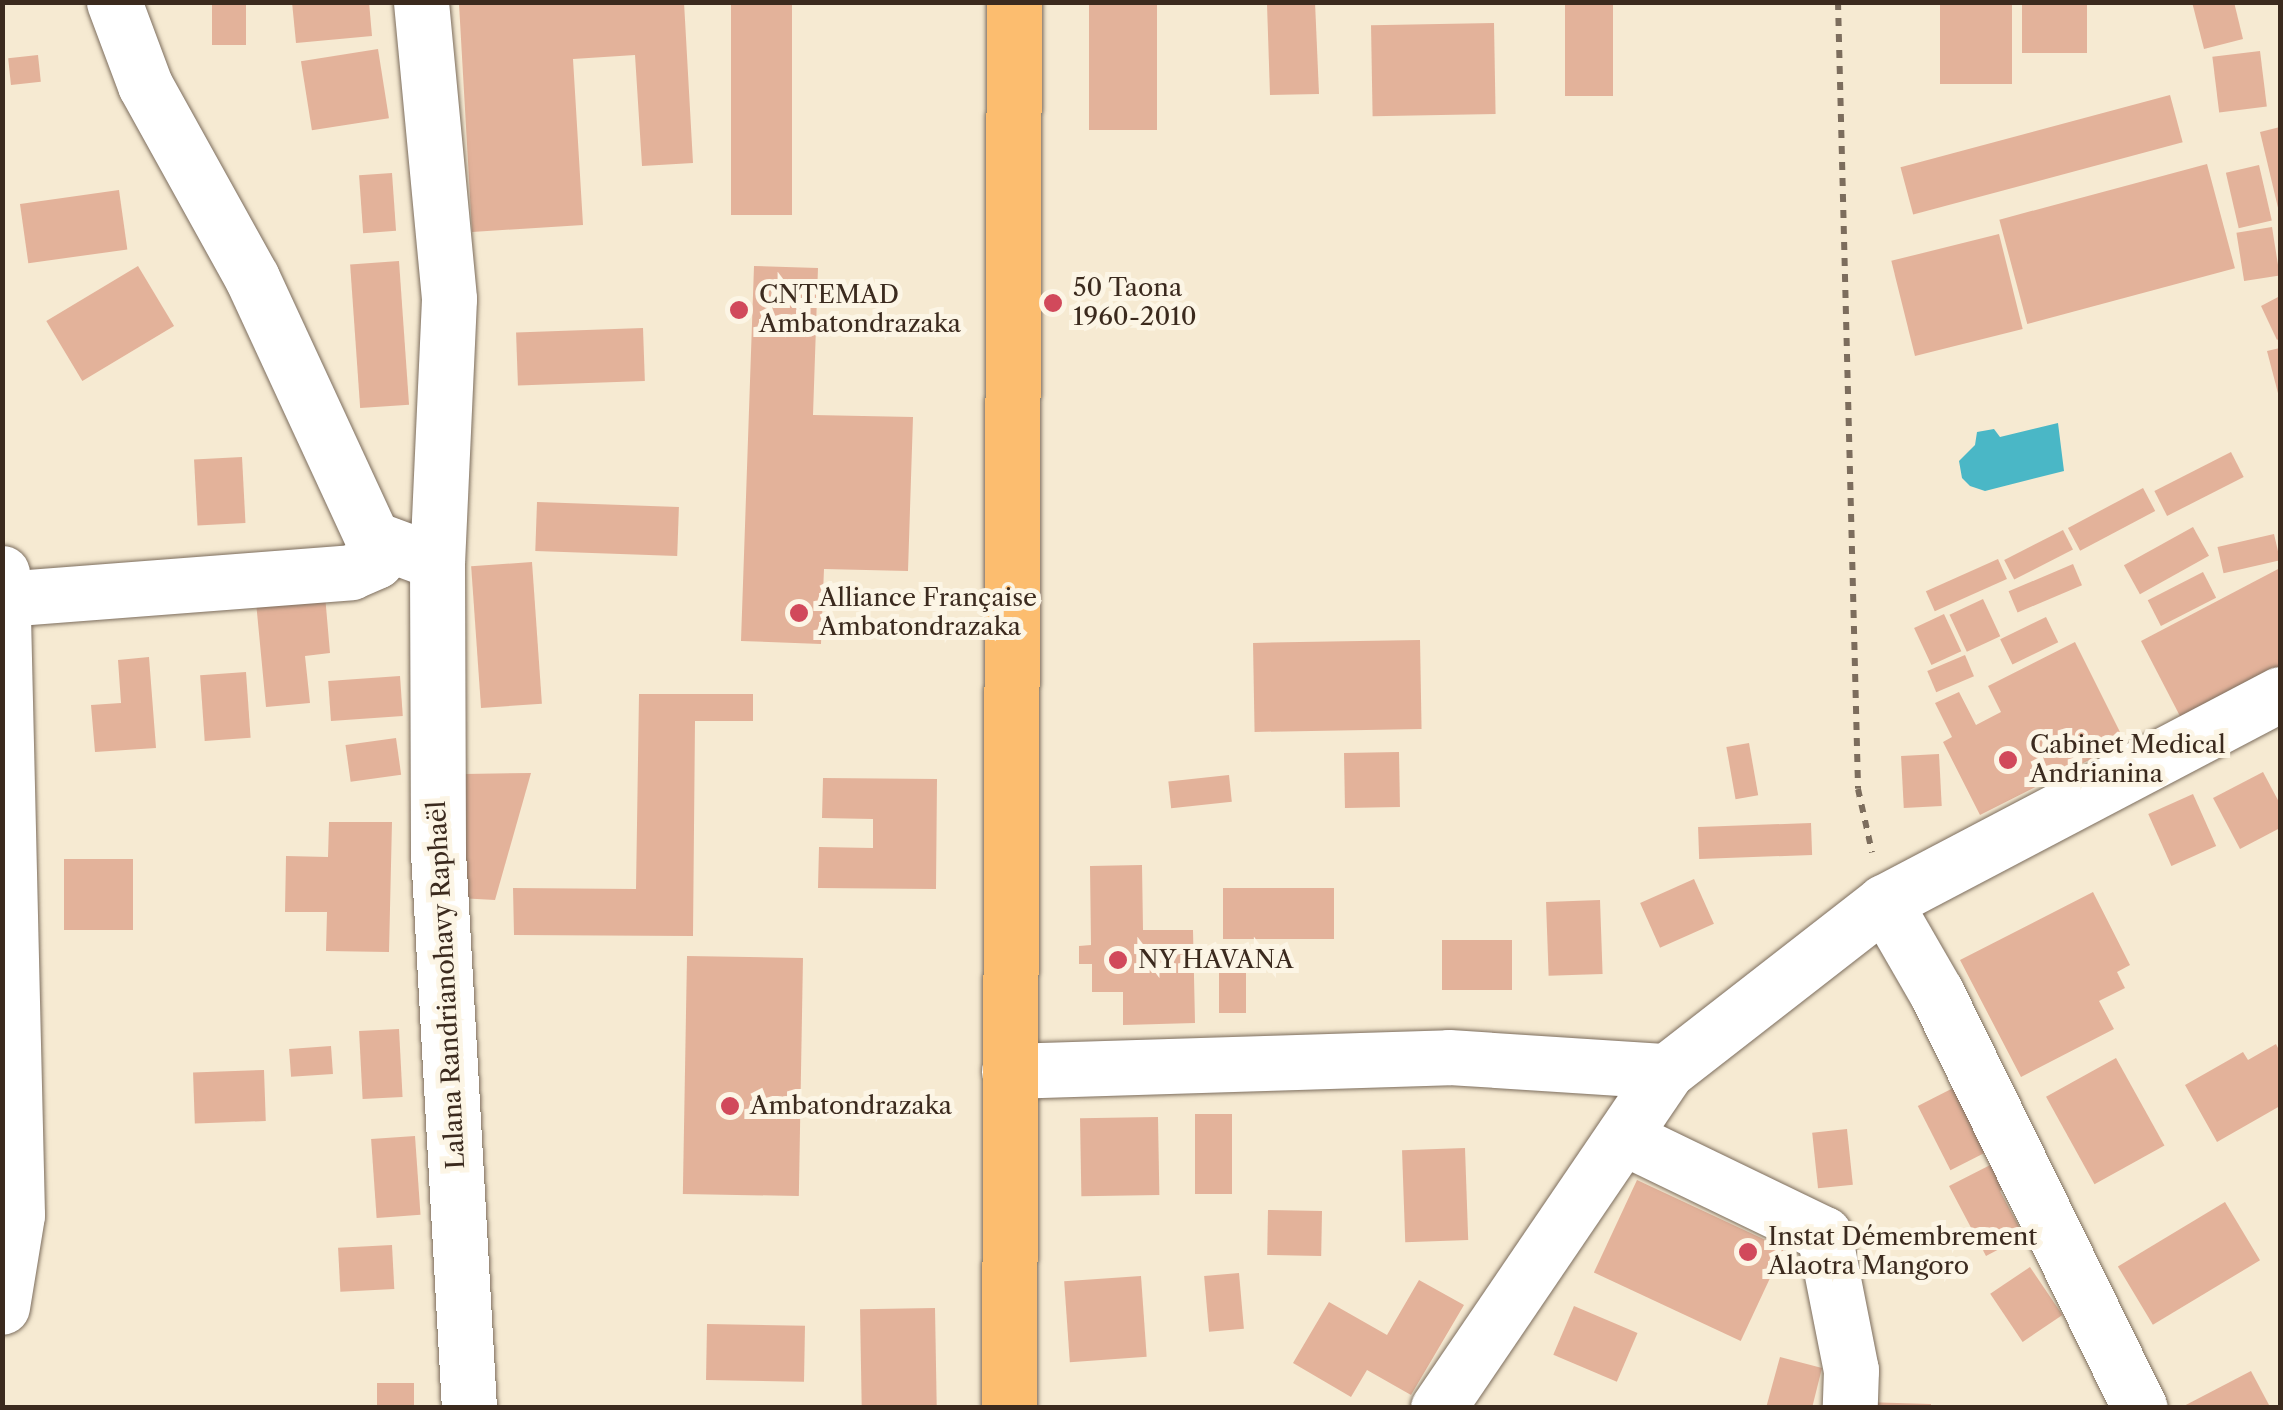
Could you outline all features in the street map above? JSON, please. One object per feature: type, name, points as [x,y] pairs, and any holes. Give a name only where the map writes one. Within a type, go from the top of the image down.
[{"type":"main road","points":[[1009,1408],[1014,2]]},
{"type":"street","points":[[114,2],[146,85],[252,278],[372,538],[414,554]]},
{"type":"street","name":"Lalana Randrianohavy Raphaël","points":[[421,2],[448,299],[414,554],[438,852],[470,1408]]},
{"type":"street","points":[[3,599],[350,572],[376,561],[414,554]]},
{"type":"street","points":[[2,573],[17,1215],[2,1307]]},
{"type":"street","points":[[1438,1408],[1668,1071],[1884,902],[2280,694]]},
{"type":"street","points":[[1884,902],[1936,992],[2140,1408]]},
{"type":"street","points":[[1008,1071],[1449,1057],[1668,1071]]},
{"type":"street","points":[[1623,1137],[1824,1234],[1852,1370],[1850,1408]]},
{"type":"path","points":[[1838,2],[1858,789],[1884,902]]},
{"type":"water","points":[[2058,423],[2064,471],[1985,491],[1970,486],[1962,478],[1959,461],[1975,445],[1977,432],[1994,429],[2000,437]]},
{"type":"building","points":[[212,2],[246,2],[246,45],[212,45]]},
{"type":"building","points":[[292,2],[369,2],[372,36],[296,43]]},
{"type":"building","points":[[684,2],[693,163],[642,166],[635,55],[573,59],[583,225],[472,232],[459,4]]},
{"type":"building","points":[[731,2],[792,2],[792,215],[731,215]]},
{"type":"building","points":[[1089,2],[1157,2],[1157,130],[1089,130]]},
{"type":"building","points":[[1315,2],[1319,94],[1270,95],[1267,4]]},
{"type":"building","points":[[1565,2],[1613,2],[1613,96],[1565,96]]},
{"type":"building","points":[[1940,2],[2012,2],[2012,84],[1940,84]]},
{"type":"building","points":[[2022,2],[2087,2],[2087,53],[2022,53]]},
{"type":"building","points":[[2192,2],[2234,2],[2243,39],[2204,49]]},
{"type":"building","points":[[1494,23],[1496,114],[1373,116],[1371,25]]},
{"type":"building","points":[[378,49],[389,118],[312,130],[301,61]]},
{"type":"building","points":[[2260,51],[2267,107],[2219,112],[2212,57]]},
{"type":"building","points":[[38,55],[41,82],[11,85],[8,58]]},
{"type":"building","points":[[2170,95],[2183,142],[1913,215],[1901,167]]},
{"type":"building","points":[[2280,127],[2280,212],[2279,212],[2260,132]]},
{"type":"building","points":[[2207,164],[2235,268],[2027,324],[1999,220]]},
{"type":"building","points":[[2259,165],[2272,221],[2239,228],[2226,173]]},
{"type":"building","points":[[392,173],[396,231],[363,233],[359,175]]},
{"type":"building","points":[[119,190],[127,249],[28,263],[20,204]]},
{"type":"building","points":[[2272,227],[2280,275],[2244,281],[2236,233]]},
{"type":"building","points":[[1999,234],[2023,329],[1915,356],[1891,261]]},
{"type":"building","points":[[399,261],[409,405],[360,408],[350,264]]},
{"type":"building","points":[[138,266],[174,326],[82,381],[46,321]]},
{"type":"building","points":[[754,266],[818,268],[813,415],[913,417],[908,571],[824,569],[821,644],[741,641]]},
{"type":"building","points":[[2280,296],[2280,338],[2277,340],[2261,306]]},
{"type":"building","points":[[643,328],[645,381],[518,385],[516,332]]},
{"type":"building","points":[[2280,348],[2280,396],[2279,397],[2267,351]]},
{"type":"building","points":[[2231,452],[2244,477],[2167,516],[2154,491]]},
{"type":"building","points":[[242,457],[245,523],[198,525],[194,460]]},
{"type":"building","points":[[2143,488],[2155,511],[2080,551],[2068,528]]},
{"type":"building","points":[[537,502],[679,507],[677,556],[535,551]]},
{"type":"building","points":[[2193,527],[2209,556],[2140,594],[2124,565]]},
{"type":"building","points":[[2063,530],[2073,550],[2014,580],[2004,560]]},
{"type":"building","points":[[2274,534],[2280,560],[2224,573],[2217,547]]},
{"type":"building","points":[[1998,559],[2007,579],[1935,611],[1926,591]]},
{"type":"building","points":[[532,562],[542,704],[481,708],[471,566]]},
{"type":"building","points":[[2073,564],[2082,585],[2018,613],[2009,591]]},
{"type":"building","points":[[2280,568],[2280,666],[2181,718],[2141,641]]},
{"type":"building","points":[[2203,572],[2216,598],[2161,626],[2148,600]]},
{"type":"building","points":[[325,595],[330,653],[305,656],[310,703],[266,707],[256,602]]},
{"type":"building","points":[[1983,599],[2000,636],[1967,652],[1949,615]]},
{"type":"building","points":[[1944,614],[1961,651],[1931,665],[1914,628]]},
{"type":"building","points":[[2046,617],[2058,642],[2012,665],[2000,639]]},
{"type":"building","points":[[1420,640],[1422,729],[1255,732],[1253,643]]},
{"type":"building","points":[[2075,642],[2125,742],[1980,815],[1943,742],[1952,737],[1935,703],[1959,692],[1976,725],[2001,712],[1988,686]]},
{"type":"building","points":[[1965,655],[1974,676],[1936,692],[1927,671]]},
{"type":"building","points":[[149,657],[156,748],[95,752],[91,705],[121,703],[118,660]]},
{"type":"building","points":[[246,672],[251,738],[205,741],[200,675]]},
{"type":"building","points":[[400,676],[403,716],[331,721],[328,681]]},
{"type":"building","points":[[639,694],[753,694],[753,721],[695,721],[693,936],[514,935],[513,888],[636,889]]},
{"type":"building","points":[[396,738],[401,775],[351,782],[345,745]]},
{"type":"building","points":[[1749,743],[1758,795],[1736,799],[1726,747]]},
{"type":"building","points":[[1399,752],[1400,807],[1345,808],[1344,753]]},
{"type":"building","points":[[1939,754],[1942,806],[1904,808],[1901,756]]},
{"type":"building","points":[[2263,772],[2280,804],[2280,828],[2240,849],[2213,798]]},
{"type":"building","points":[[531,773],[495,900],[459,898],[464,774]]},
{"type":"building","points":[[1229,775],[1232,802],[1171,808],[1168,781]]},
{"type":"building","points":[[823,778],[937,779],[936,889],[818,888],[819,847],[873,848],[873,819],[822,818]]},
{"type":"building","points":[[2193,794],[2216,846],[2171,866],[2148,814]]},
{"type":"building","points":[[329,822],[392,822],[389,952],[326,951],[327,912],[285,912],[286,856],[328,857]]},
{"type":"building","points":[[1811,823],[1812,855],[1699,859],[1698,827]]},
{"type":"building","points":[[64,859],[133,859],[133,930],[64,930]]},
{"type":"building","points":[[1142,865],[1143,930],[1193,930],[1195,1023],[1123,1025],[1123,992],[1092,992],[1092,964],[1079,964],[1079,946],[1091,945],[1090,866]]},
{"type":"building","points":[[1694,879],[1714,924],[1660,948],[1640,903]]},
{"type":"building","points":[[1223,888],[1334,888],[1334,939],[1223,939]]},
{"type":"building","points":[[2093,892],[2130,965],[2117,972],[2125,988],[2099,1001],[2114,1029],[2021,1077],[1960,960]]},
{"type":"building","points":[[1600,900],[1603,974],[1549,976],[1546,902]]},
{"type":"building","points":[[1442,940],[1512,940],[1512,990],[1442,990]]},
{"type":"building","points":[[687,956],[803,958],[799,1196],[683,1194]]},
{"type":"building","points":[[1219,960],[1246,960],[1246,1013],[1219,1013]]},
{"type":"building","points":[[399,1029],[403,1097],[363,1099],[359,1031]]},
{"type":"building","points":[[2276,1044],[2280,1052],[2280,1106],[2217,1142],[2185,1085],[2243,1052],[2248,1060]]},
{"type":"building","points":[[331,1046],[333,1074],[291,1077],[289,1049]]},
{"type":"building","points":[[2116,1058],[2164,1145],[2095,1184],[2046,1097]]},
{"type":"building","points":[[264,1070],[266,1121],[195,1123],[193,1072]]},
{"type":"building","points":[[1965,1082],[1998,1146],[1950,1170],[1918,1106]]},
{"type":"building","points":[[1195,1114],[1232,1114],[1232,1194],[1195,1194]]},
{"type":"building","points":[[1158,1117],[1159,1195],[1081,1196],[1080,1118]]},
{"type":"building","points":[[1847,1129],[1853,1185],[1818,1188],[1812,1133]]},
{"type":"building","points":[[415,1136],[421,1215],[377,1218],[371,1139]]},
{"type":"building","points":[[1465,1148],[1468,1240],[1405,1242],[1402,1150]]},
{"type":"building","points":[[2004,1158],[2018,1182],[2000,1191],[2024,1236],[1986,1256],[1949,1186]]},
{"type":"building","points":[[1637,1180],[1784,1248],[1741,1341],[1594,1272]]},
{"type":"building","points":[[2225,1202],[2260,1260],[2153,1325],[2118,1266]]},
{"type":"building","points":[[1268,1210],[1322,1211],[1321,1256],[1267,1255]]},
{"type":"building","points":[[392,1245],[394,1289],[340,1292],[338,1248]]},
{"type":"building","points":[[2030,1267],[2062,1315],[2023,1342],[1990,1294]]},
{"type":"building","points":[[1239,1273],[1244,1329],[1209,1332],[1204,1276]]},
{"type":"building","points":[[1141,1276],[1147,1357],[1070,1362],[1064,1281]]},
{"type":"building","points":[[1419,1280],[1464,1305],[1411,1395],[1367,1370],[1351,1397],[1293,1363],[1329,1302],[1387,1335]]},
{"type":"building","points":[[1574,1306],[1638,1333],[1617,1382],[1553,1355]]},
{"type":"building","points":[[935,1308],[937,1408],[862,1408],[860,1309]]},
{"type":"building","points":[[707,1324],[805,1326],[804,1382],[706,1380]]},
{"type":"building","points":[[1780,1357],[1822,1368],[1812,1408],[1766,1408]]},
{"type":"building","points":[[2251,1371],[2269,1405],[2180,1408]]},
{"type":"building","points":[[377,1383],[414,1383],[414,1408],[377,1408]]},
{"type":"building","points":[[1863,1402],[1931,1404],[1931,1408],[1863,1408]]},
{"type":"place","name":"50 Taona 1960-2010","points":[[1053,303]]},
{"type":"place","name":"CNTEMAD Ambatondrazaka","points":[[739,310]]},
{"type":"place","name":"Alliance Française Ambatondrazaka","points":[[799,613]]},
{"type":"place","name":"Cabinet Medical Andrianina","points":[[2008,760]]},
{"type":"place","name":"NY HAVANA","points":[[1118,960]]},
{"type":"place","name":"Ambatondrazaka","points":[[730,1106]]},
{"type":"place","name":"Instat Démembrement Alaotra Mangoro","points":[[1748,1252]]}]
